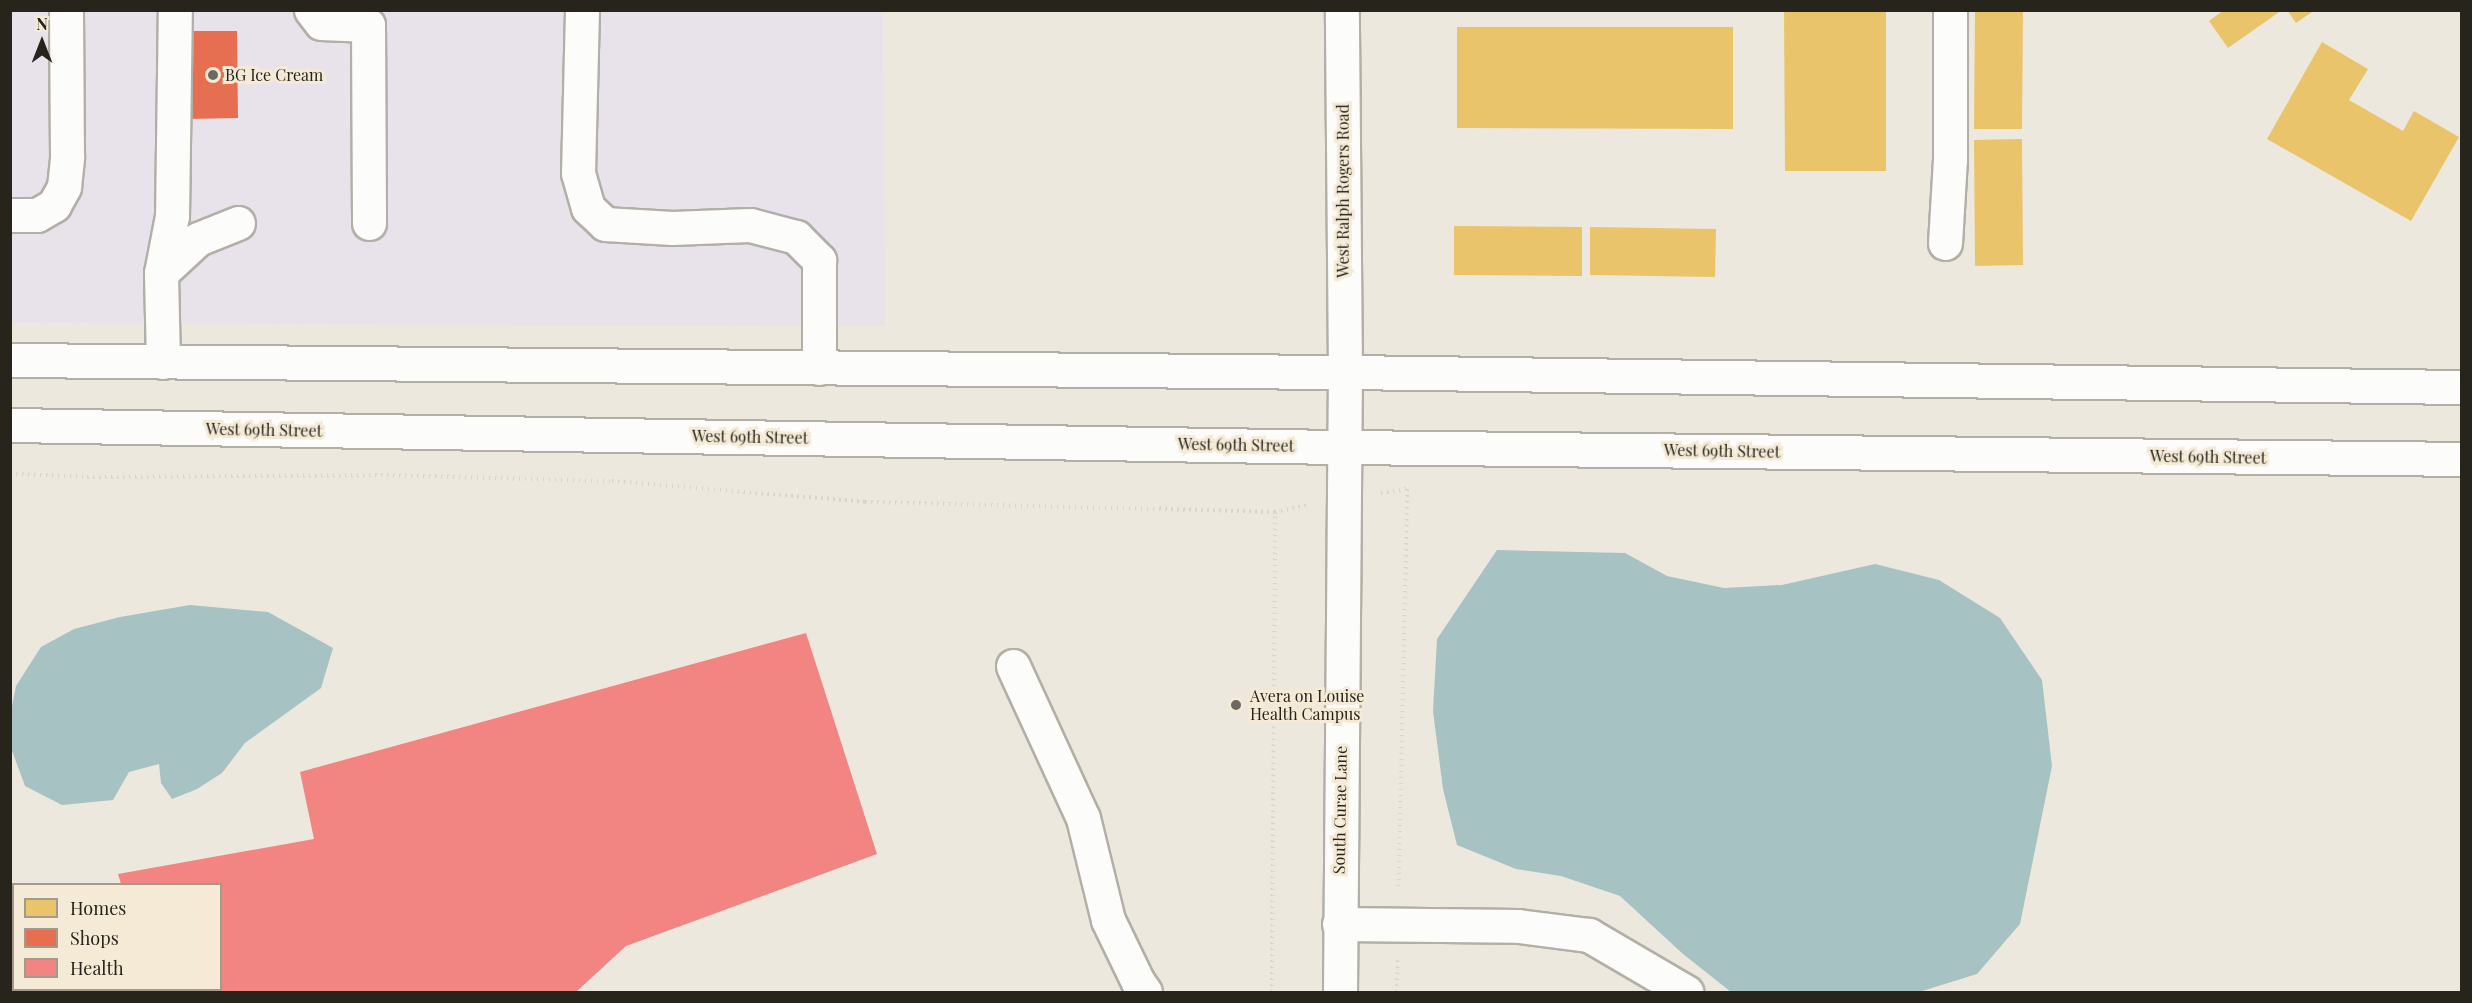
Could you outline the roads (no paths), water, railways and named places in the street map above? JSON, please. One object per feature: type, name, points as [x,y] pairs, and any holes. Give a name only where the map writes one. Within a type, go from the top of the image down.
[{"type":"main road","points":[[10,215],[37,215],[54,205],[64,187],[67,156],[66,10]]},
{"type":"main road","points":[[163,362],[161,273],[172,216],[175,10]]},
{"type":"main road","points":[[312,10],[321,23],[368,25],[369,223]]},
{"type":"main road","points":[[582,10],[578,173],[588,208],[605,224],[672,228],[750,225],[795,237],[819,260],[819,368]]},
{"type":"main road","name":"West Ralph Rogers Road","points":[[1342,10],[1345,372],[1343,447]]},
{"type":"main road","points":[[1945,243],[1950,160],[1950,10]]},
{"type":"main road","points":[[161,273],[198,238],[238,223]]},
{"type":"main road","points":[[10,360],[1345,372],[2462,387]]},
{"type":"main road","name":"West 69th Street","points":[[10,425],[1343,447],[2462,459]]},
{"type":"main road","name":"South Curae Lane","points":[[1340,993],[1343,447]]},
{"type":"main road","points":[[1013,666],[1083,818],[1108,920],[1145,993]]},
{"type":"main road","points":[[1339,924],[1518,926],[1588,935],[1686,993]]},
{"type":"water","points":[[1497,550],[1625,553],[1667,576],[1724,588],[1782,585],[1875,564],[1939,580],[2000,618],[2042,680],[2052,766],[2020,924],[1977,974],[1919,992],[1731,992],[1683,954],[1620,896],[1561,876],[1516,869],[1457,845],[1443,789],[1433,711],[1437,639]]},
{"type":"water","points":[[190,605],[268,612],[333,648],[321,688],[245,743],[222,773],[197,789],[172,799],[161,783],[159,764],[129,772],[113,800],[62,805],[25,786],[11,748],[11,711],[16,686],[41,647],[74,629],[120,617]]},
{"type":"place","name":"BG Ice Cream","points":[[213,75]]},
{"type":"place","name":"Avera on Louise Health Campus","points":[[1236,705]]}]
